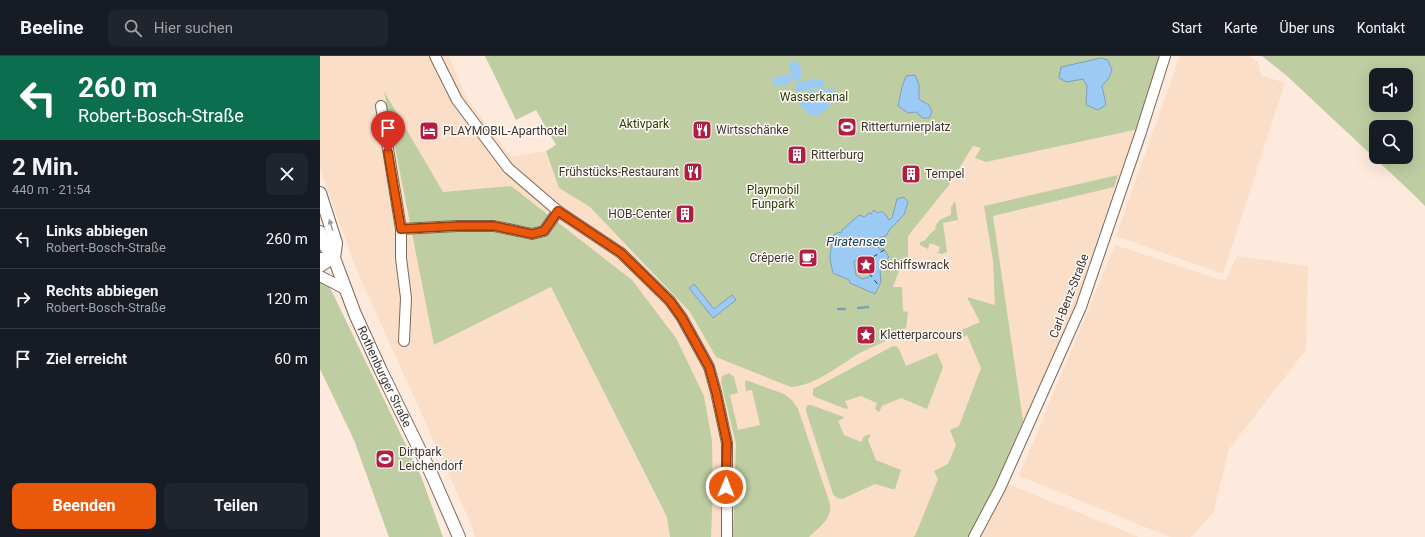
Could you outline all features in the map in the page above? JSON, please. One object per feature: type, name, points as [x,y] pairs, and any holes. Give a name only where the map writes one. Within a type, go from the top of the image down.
[{"type":"main road","name":"Rothenburger Straße","points":[[320,193],[336,243],[334,258]]},
{"type":"main road","name":"Rothenburger Straße","points":[[320,232],[325,246],[334,258],[345,289],[381,371],[431,473],[459,537]]},
{"type":"street","points":[[435,56],[457,100],[505,164],[558,211],[621,253],[670,301],[696,341],[709,367],[727,443],[727,537]]},
{"type":"street","name":"Carl-Benz-Straße","points":[[974,537],[1000,488],[1081,307],[1165,56]]},
{"type":"street","points":[[381,106],[401,229],[401,258],[406,298],[404,341]]},
{"type":"street","points":[[401,229],[494,226],[532,234],[544,231],[558,211]]},
{"type":"street","points":[[320,258],[334,258]]},
{"type":"street","points":[[320,267],[334,258]]},
{"type":"street","points":[[320,276],[345,289]]},
{"type":"shaded area","points":[[320,56],[449,56],[466,97],[511,157],[546,151],[559,188],[590,207],[690,312],[716,357],[800,387],[859,354],[908,312],[903,312],[902,287],[892,288],[902,263],[908,262],[908,236],[949,185],[973,146],[981,148],[986,162],[1139,129],[1076,305],[1000,481],[1139,537],[711,537],[713,490],[511,186],[443,192],[385,92],[434,345],[551,287],[667,517],[670,537],[475,537],[471,524],[355,266],[320,168]]},
{"type":"shaded area","points":[[1180,56],[1249,56],[1258,62],[1261,75],[1285,83],[1223,274],[1116,236]]},
{"type":"shaded area","points":[[1115,245],[1225,281],[1237,256],[1308,266],[1306,350],[1229,449],[1213,513],[1191,537],[1170,537],[1019,476]]},
{"type":"green space","name":"Playmobil Funpark","points":[[485,56],[1161,56],[1139,129],[986,162],[975,158],[981,148],[973,146],[949,185],[908,236],[908,262],[902,263],[893,287],[902,287],[903,311],[908,312],[906,328],[890,339],[860,353],[818,379],[800,386],[791,387],[716,357],[690,312],[590,207],[559,188],[546,151],[556,145],[536,110],[516,120]]},
{"type":"green space","points":[[1262,56],[1425,56],[1425,206],[1381,164],[1413,164],[1413,120],[1369,120],[1369,153],[1287,76]]},
{"type":"green space","points":[[384,91],[443,192],[511,186],[632,280],[676,338],[704,396],[712,441],[713,490],[711,537],[670,537],[667,517],[551,287],[434,345]]},
{"type":"green space","points":[[1118,175],[1114,187],[993,216],[1023,421],[988,502],[968,537],[913,537],[915,536],[938,479],[934,471],[948,464],[956,445],[950,430],[959,426],[981,368],[967,335],[964,337],[962,330],[980,322],[967,297],[995,305],[993,261],[984,206]]},
{"type":"green space","points":[[955,201],[958,220],[943,223],[947,252],[942,254],[938,253],[940,247],[930,243],[928,249],[920,245],[920,242],[924,241],[935,230],[938,222],[951,215],[951,207]]},
{"type":"green space","points":[[320,267],[421,476],[443,537],[389,537],[354,440],[320,369]]},
{"type":"green space","points":[[893,346],[898,347],[906,366],[937,353],[943,367],[927,409],[901,398],[882,406],[879,412],[875,409],[877,403],[861,396],[845,401],[848,408],[846,409],[813,395],[813,389]]},
{"type":"green space","points":[[729,373],[734,377],[738,393],[730,395],[738,430],[760,425],[752,390],[746,391],[746,380],[784,394],[792,400],[798,409],[830,504],[827,519],[809,537],[733,537],[736,444],[721,382],[722,376]]},
{"type":"green space","points":[[808,405],[844,417],[838,421],[844,435],[861,442],[864,436],[871,434],[868,440],[876,460],[901,470],[895,489],[875,484],[842,499],[837,498],[833,494],[806,411]]},
{"type":"water","points":[[1101,58],[1108,60],[1112,70],[1109,78],[1102,86],[1106,105],[1098,110],[1086,105],[1087,86],[1083,79],[1067,82],[1059,78],[1061,67]]},
{"type":"water","points":[[915,75],[919,85],[919,99],[929,105],[932,112],[929,118],[923,118],[916,112],[908,113],[898,106],[906,76]]},
{"type":"water","name":"Piratensee","points":[[904,197],[908,202],[904,215],[890,229],[886,236],[875,242],[880,250],[883,248],[889,257],[885,261],[880,271],[881,282],[875,294],[850,283],[849,280],[833,273],[830,259],[832,243],[831,238],[838,232],[841,233],[842,230],[859,215],[864,217],[869,213],[871,214],[874,210],[878,213],[881,211],[889,220],[892,218],[897,199]],"holes":[[[872,256],[874,258],[868,261],[873,271],[869,273],[869,277],[862,279],[856,275],[854,261],[865,258],[867,260]]]},
{"type":"water","points":[[694,284],[714,309],[732,295],[736,300],[713,318],[689,288]]},
{"type":"waterway","points":[[794,65],[797,70],[794,71],[797,77]]},
{"type":"waterway","points":[[777,81],[784,81],[787,79]]},
{"type":"waterway","points":[[799,88],[804,85],[810,86],[813,83],[820,84]]},
{"type":"waterway","points":[[806,98],[811,95],[816,97],[821,93],[823,95],[831,93]]},
{"type":"waterway","points":[[804,103],[809,105],[813,101],[818,103],[822,100],[828,101],[832,99]]},
{"type":"waterway","points":[[809,110],[817,111],[819,107],[823,107]]},
{"type":"waterway","points":[[858,308],[868,307]]},
{"type":"waterway","points":[[838,309],[845,309]]},
{"type":"ferry route","points":[[873,257],[884,250]]},
{"type":"ferry route","points":[[869,273],[879,286]]},
{"type":"place","name":"Ritterturnierplatz","points":[[847,127]]},
{"type":"place","name":"Wirtsschänke","points":[[702,130]]},
{"type":"place","name":"PLAYMOBIL-Aparthotel","points":[[429,131]]},
{"type":"place","name":"Ritterburg","points":[[797,155]]},
{"type":"place","name":"Frühstücks-Restaurant","points":[[693,172]]},
{"type":"place","name":"Tempel","points":[[911,174]]},
{"type":"place","name":"HOB-Center","points":[[685,214]]},
{"type":"place","name":"Crêperie","points":[[808,258]]},
{"type":"place","name":"Schiffswrack","points":[[866,265]]},
{"type":"place","name":"Kletterparcours","points":[[866,335]]},
{"type":"place","name":"Dirtpark Leichendorf","points":[[385,459]]},
{"type":"route","points":[[388,152],[401,229],[494,226],[532,234],[544,231],[558,211],[621,253],[670,301],[696,341],[709,367],[727,443],[726,487]]},
{"type":"park label","name":"Wasserkanal","points":[[814,97]]},
{"type":"park label","name":"Aktivpark","points":[[644,124]]}]
